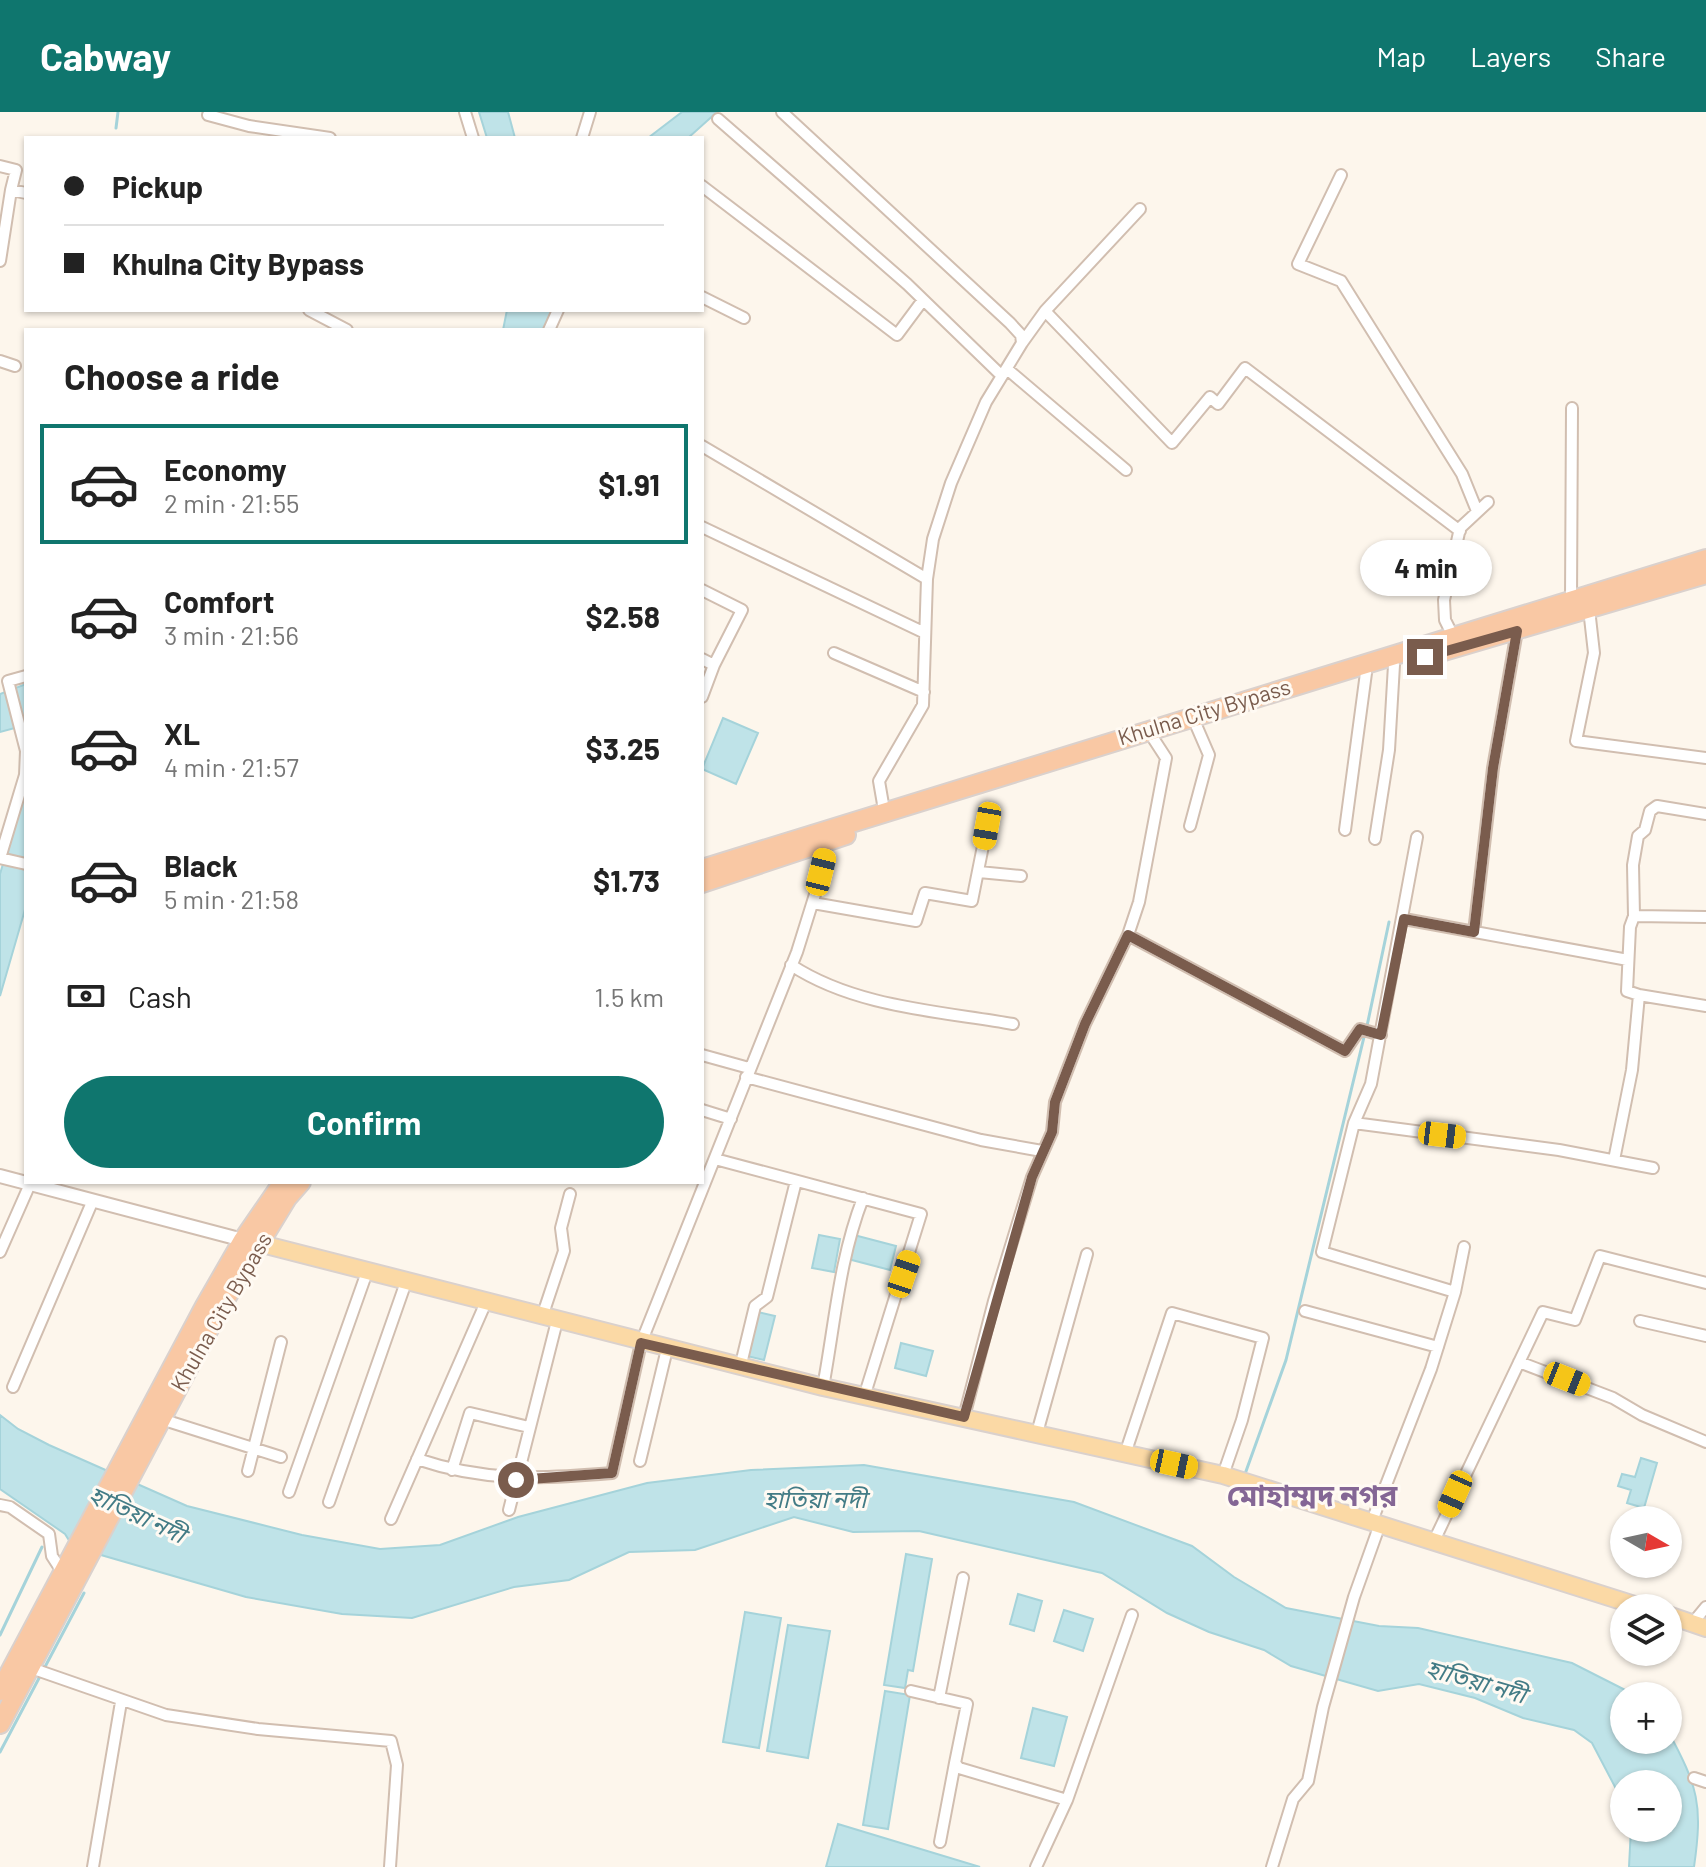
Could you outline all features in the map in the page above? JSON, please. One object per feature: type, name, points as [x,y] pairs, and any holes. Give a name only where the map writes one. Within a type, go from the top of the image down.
[{"type":"highway","name":"Khulna City Bypass","points":[[704,868],[884,810],[1706,559]]},
{"type":"highway","name":"Khulna City Bypass","points":[[704,882],[1153,738],[1706,574]]},
{"type":"highway","name":"Khulna City Bypass","points":[[141,1443],[282,1184]]},
{"type":"highway","name":"Khulna City Bypass","points":[[141,1443],[161,1419],[251,1242],[299,1184]]},
{"type":"highway","points":[[0,1691],[141,1443]]},
{"type":"highway","points":[[0,1724],[69,1573]]},
{"type":"main road","points":[[251,1242],[740,1368],[1223,1475],[1610,1597]]},
{"type":"street","points":[[465,112],[472,136]]},
{"type":"street","points":[[583,136],[590,112]]},
{"type":"street","points":[[782,112],[1010,323],[1021,335],[1022,343]]},
{"type":"street","points":[[208,115],[249,126],[316,136]]},
{"type":"street","points":[[718,119],[1004,373],[1126,470]]},
{"type":"street","points":[[0,166],[16,170],[0,261]]},
{"type":"street","points":[[1341,175],[1298,264],[1341,281],[1462,474],[1477,511]]},
{"type":"street","points":[[704,188],[897,335],[923,300]]},
{"type":"street","points":[[11,190],[24,193]]},
{"type":"street","points":[[884,810],[879,781],[920,712],[924,692],[927,579],[933,539],[951,483],[986,402],[1022,343],[1045,311],[1140,209]]},
{"type":"street","points":[[704,298],[744,318]]},
{"type":"street","points":[[1045,311],[1172,443],[1210,397],[1218,404],[1245,368],[1460,531]]},
{"type":"street","points":[[313,312],[343,328]]},
{"type":"street","points":[[0,361],[15,366]]},
{"type":"street","points":[[1571,600],[1572,408]]},
{"type":"street","points":[[704,447],[927,579]]},
{"type":"street","points":[[1453,636],[1445,620],[1444,600],[1460,531],[1488,502]]},
{"type":"street","points":[[704,528],[925,633]]},
{"type":"street","points":[[704,591],[742,610],[704,692]]},
{"type":"street","points":[[1589,609],[1594,653],[1576,741],[1706,758]]},
{"type":"street","points":[[1474,932],[1493,768],[1517,631]]},
{"type":"street","points":[[834,653],[924,692]]},
{"type":"street","points":[[704,660],[714,665]]},
{"type":"street","points":[[1375,839],[1389,750],[1394,665]]},
{"type":"street","points":[[1345,830],[1366,673]]},
{"type":"street","points":[[24,677],[8,681],[24,742]]},
{"type":"street","points":[[1190,826],[1209,755],[1196,725]]},
{"type":"street","points":[[964,1417],[994,1301],[1042,1151],[1052,1132],[1055,1102],[1085,1024],[1128,935],[1139,902],[1166,758],[1153,738]]},
{"type":"street","points":[[24,778],[1,858],[24,864]]},
{"type":"street","points":[[1706,814],[1657,806],[1650,811],[1645,830],[1638,836],[1633,865],[1634,916],[1627,991],[1706,1006]]},
{"type":"street","points":[[813,903],[916,921],[925,893],[974,900],[987,826]]},
{"type":"street","points":[[1417,837],[1371,1084],[1354,1123],[1322,1252],[1455,1292]]},
{"type":"street","points":[[704,1177],[715,1159],[791,965],[813,903],[825,856],[824,842]]},
{"type":"street","points":[[979,872],[1021,876]]},
{"type":"street","points":[[1634,916],[1706,917]]},
{"type":"street","points":[[1404,919],[1628,960]]},
{"type":"street","points":[[1128,935],[1345,1051],[1360,1029],[1381,1035]]},
{"type":"street","points":[[791,965],[820,984],[870,999],[1013,1024]]},
{"type":"street","points":[[1614,1160],[1632,1070],[1639,995]]},
{"type":"street","points":[[704,1056],[748,1072],[981,1140],[1042,1151]]},
{"type":"street","points":[[704,1111],[731,1119]]},
{"type":"street","points":[[1354,1123],[1653,1168]]},
{"type":"street","points":[[715,1159],[921,1214],[864,1397]]},
{"type":"street","points":[[0,1176],[24,1182]]},
{"type":"street","points":[[740,1368],[755,1306],[767,1297],[796,1181]]},
{"type":"street","points":[[0,1252],[30,1184],[251,1242]]},
{"type":"street","points":[[417,1459],[452,1470],[516,1480],[612,1473],[641,1343],[700,1184]]},
{"type":"street","points":[[509,1510],[564,1251],[561,1228],[570,1194]]},
{"type":"street","points":[[823,1387],[836,1293],[850,1233],[863,1198]]},
{"type":"street","points":[[13,1387],[93,1200]]},
{"type":"street","points":[[1272,1867],[1293,1799],[1308,1781],[1323,1707],[1354,1597],[1376,1522],[1438,1347],[1455,1292],[1464,1247]]},
{"type":"street","points":[[1037,1433],[1087,1254]]},
{"type":"street","points":[[1434,1541],[1543,1312],[1575,1320],[1600,1256],[1706,1283]]},
{"type":"street","points":[[289,1492],[367,1272]]},
{"type":"street","points":[[329,1502],[406,1282]]},
{"type":"street","points":[[391,1519],[486,1302]]},
{"type":"street","points":[[1305,1311],[1438,1347]]},
{"type":"street","points":[[1125,1454],[1172,1313],[1263,1338],[1242,1420],[1223,1475]]},
{"type":"street","points":[[1640,1321],[1706,1336]]},
{"type":"street","points":[[248,1471],[281,1342]]},
{"type":"street","points":[[640,1461],[667,1349]]},
{"type":"street","points":[[1519,1362],[1613,1398],[1642,1415],[1706,1442]]},
{"type":"street","points":[[452,1470],[470,1413],[529,1427]]},
{"type":"street","points":[[161,1419],[281,1457]]},
{"type":"street","points":[[0,1505],[10,1507],[49,1534],[52,1556],[69,1573]]},
{"type":"street","points":[[939,1698],[963,1578]]},
{"type":"street","points":[[1699,1626],[1706,1607]]},
{"type":"street","points":[[1036,1867],[1067,1800],[1132,1615]]},
{"type":"street","points":[[28,1667],[121,1702],[166,1715],[258,1729],[391,1741],[397,1765],[390,1867]]},
{"type":"street","points":[[911,1691],[967,1704],[940,1842]]},
{"type":"street","points":[[93,1867],[121,1702]]},
{"type":"street","points":[[955,1763],[959,1768],[1067,1800]]},
{"type":"street","points":[[1694,1778],[1706,1782]]},
{"type":"water","points":[[479,112],[508,112],[514,136],[486,136]]},
{"type":"water","points":[[682,112],[717,112],[690,136],[651,136]]},
{"type":"water","points":[[507,312],[552,312],[547,328],[503,328]]},
{"type":"water","points":[[24,685],[24,726],[0,732],[0,694]]},
{"type":"water","points":[[723,718],[758,733],[736,784],[704,770]]},
{"type":"water","points":[[24,793],[24,913],[0,996],[0,874]]},
{"type":"water","points":[[819,1235],[840,1239],[834,1272],[812,1268]]},
{"type":"water","points":[[854,1235],[896,1246],[890,1270],[848,1259]]},
{"type":"water","points":[[758,1312],[775,1316],[764,1360],[747,1356]]},
{"type":"water","points":[[901,1343],[933,1351],[926,1376],[895,1368]]},
{"type":"water","name":"হাতিয়া নদী","points":[[0,1415],[18,1429],[49,1445],[187,1506],[302,1535],[380,1549],[440,1545],[518,1517],[647,1483],[751,1470],[864,1465],[1074,1502],[1192,1546],[1234,1577],[1286,1608],[1379,1626],[1418,1628],[1572,1663],[1610,1682],[1610,1754],[1680,1754],[1686,1767],[1698,1811],[1694,1867],[1629,1867],[1630,1842],[1682,1842],[1682,1770],[1610,1770],[1610,1777],[1592,1743],[1574,1730],[1523,1718],[1475,1698],[1419,1684],[1378,1691],[1291,1666],[1264,1650],[1209,1632],[1167,1613],[1102,1573],[919,1531],[853,1532],[794,1517],[695,1550],[629,1552],[569,1580],[514,1587],[412,1618],[342,1614],[246,1597],[101,1555],[70,1542],[65,1534],[0,1489]]},
{"type":"water","points":[[1641,1458],[1657,1463],[1645,1506],[1627,1503],[1631,1490],[1618,1486],[1622,1474],[1635,1477]]},
{"type":"water","points":[[906,1554],[932,1559],[913,1671],[908,1670],[905,1688],[884,1685]]},
{"type":"water","points":[[1018,1594],[1042,1601],[1034,1631],[1010,1624]]},
{"type":"water","points":[[1064,1610],[1093,1619],[1083,1651],[1054,1641]]},
{"type":"water","points":[[745,1612],[781,1618],[759,1748],[723,1742]]},
{"type":"water","points":[[788,1625],[830,1631],[808,1758],[767,1751]]},
{"type":"water","points":[[885,1691],[910,1695],[888,1829],[863,1825]]},
{"type":"water","points":[[1033,1708],[1067,1717],[1054,1766],[1021,1758]]},
{"type":"water","points":[[838,1824],[980,1867],[826,1867]]},
{"type":"waterway","points":[[116,128],[118,112]]},
{"type":"waterway","points":[[1367,1026],[1389,922]]},
{"type":"waterway","points":[[1245,1474],[1286,1360],[1364,1037]]},
{"type":"waterway","points":[[0,1635],[42,1547]]},
{"type":"waterway","points":[[0,1752],[84,1593]]},
{"type":"district","name":"মোহাম্মদ নগর","points":[[1312,1496]]},
{"type":"route","points":[[516,1480],[612,1473],[641,1343],[864,1397],[964,1417],[1004,1267],[1015,1240],[1032,1177],[1052,1132],[1055,1102],[1085,1024],[1128,935],[1345,1051],[1360,1029],[1381,1035],[1404,919],[1474,932],[1493,768],[1517,631],[1425,657]]}]
